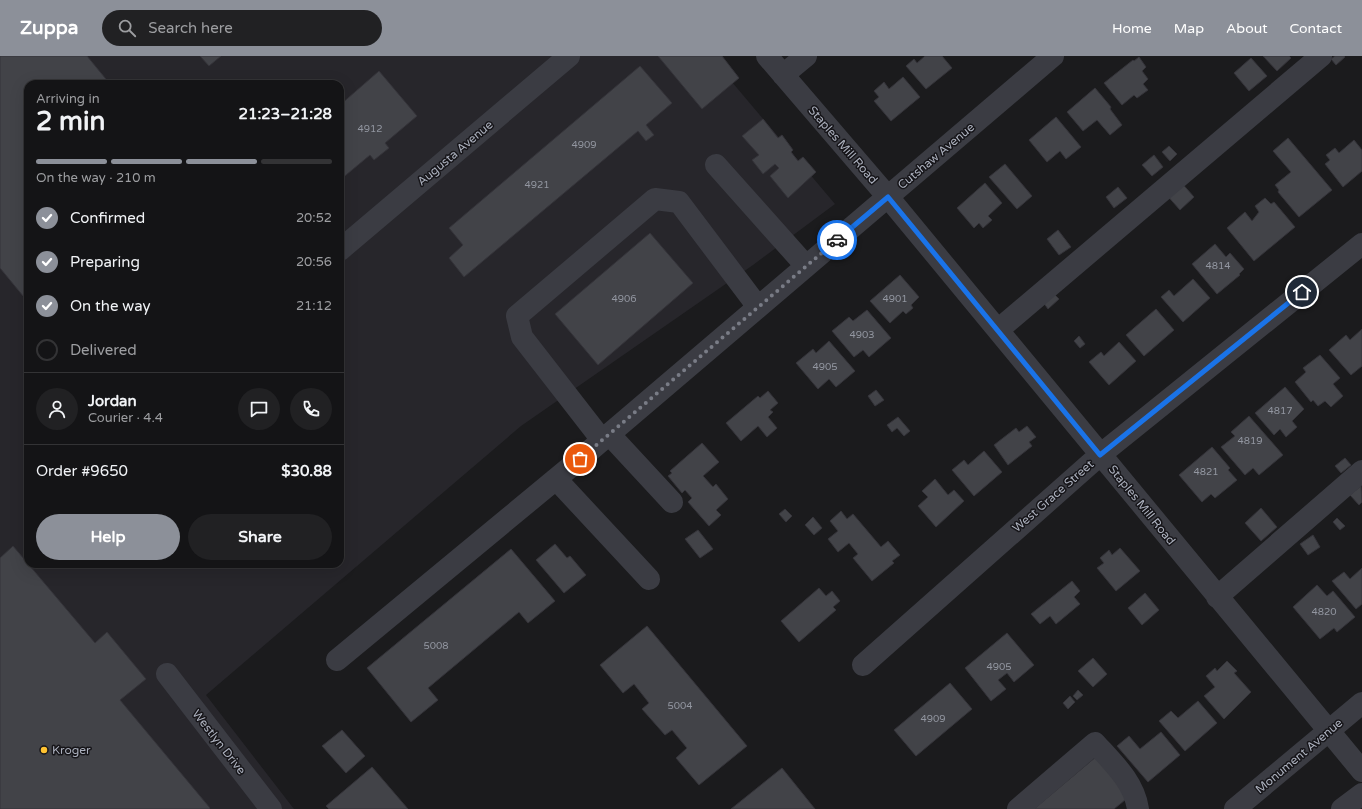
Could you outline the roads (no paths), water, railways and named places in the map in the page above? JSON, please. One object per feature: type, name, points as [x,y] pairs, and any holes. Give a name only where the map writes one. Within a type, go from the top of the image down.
[{"type":"street","name":"Augusta Avenue","points":[[344,247],[569,56]]},
{"type":"street","name":"Staples Mill Road","points":[[767,56],[888,197],[1362,771]]},
{"type":"street","points":[[783,75],[806,56]]},
{"type":"street","name":"Cutshaw Avenue","points":[[337,660],[580,459],[1053,56]]},
{"type":"street","points":[[998,330],[1321,56]]},
{"type":"street","points":[[716,165],[806,266]]},
{"type":"street","points":[[672,502],[606,437],[522,337],[517,316],[634,215],[655,199],[679,202],[758,307]]},
{"type":"street","name":"West Grace Street","points":[[863,665],[1100,455],[1362,244]]},
{"type":"street","points":[[1217,597],[1362,471]]},
{"type":"street","points":[[556,479],[649,580]]},
{"type":"street","name":"Westlyn Drive","points":[[167,674],[271,809]]},
{"type":"street","name":"Monument Avenue","points":[[1235,809],[1362,703]]},
{"type":"street","points":[[1018,809],[1095,743],[1119,769],[1135,796],[1138,809]]},
{"type":"street","points":[[1342,809],[1362,794]]},
{"type":"place","name":"Kroger","points":[[44,750]]}]
